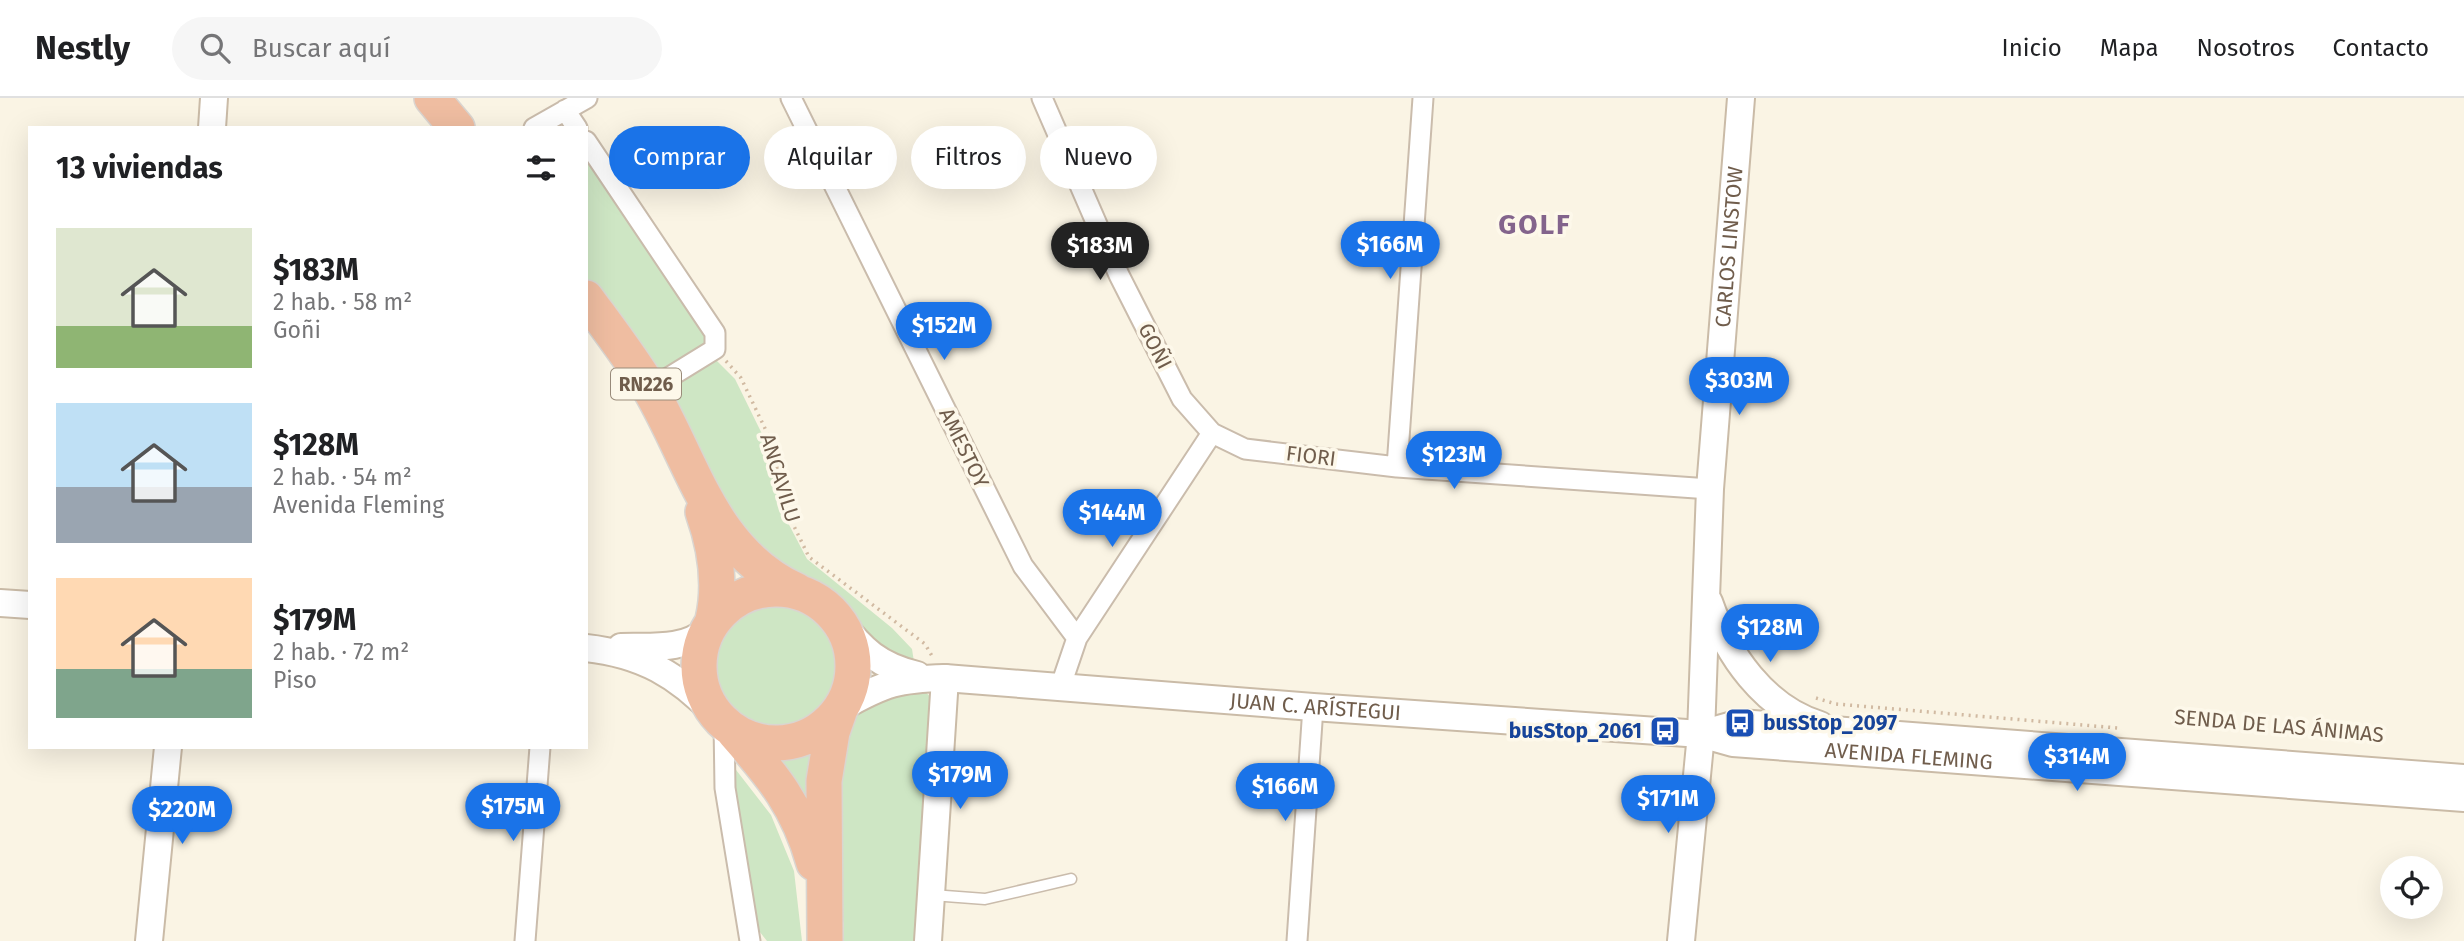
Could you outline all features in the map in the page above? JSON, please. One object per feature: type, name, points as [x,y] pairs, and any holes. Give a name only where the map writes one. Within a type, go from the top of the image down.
[{"type":"highway","points":[[432,98],[455,126]]},
{"type":"highway","name":"RN226","points":[[588,301],[650,389],[694,478],[729,537],[753,564],[823,604],[839,620],[849,639],[854,660],[853,682],[832,732],[824,781],[825,924]]},
{"type":"highway","name":"RN226","points":[[694,478],[710,532],[717,594],[710,625],[700,651],[699,674],[705,696],[724,722],[773,776],[802,825],[813,861],[825,924]]},
{"type":"highway","name":"RN226","points":[[710,625],[727,606],[744,595],[764,589],[804,593]]},
{"type":"highway","points":[[724,722],[760,741],[790,743],[817,732],[842,709]]},
{"type":"main road","points":[[212,126],[214,98]]},
{"type":"main road","name":"CARLOS LINSTOW","points":[[1681,941],[1701,734],[1710,489],[1741,98]]},
{"type":"main road","points":[[1706,593],[1720,632],[1756,684],[1811,723],[1838,731]]},
{"type":"main road","points":[[0,603],[28,605]]},
{"type":"main road","name":"JUAN C. ARÍSTEGUI","points":[[839,620],[873,658],[896,669],[937,678]]},
{"type":"main road","points":[[589,648],[675,645],[698,637],[710,625]]},
{"type":"main road","points":[[589,648],[648,662],[663,669],[691,690],[724,722]]},
{"type":"main road","points":[[928,941],[937,678]]},
{"type":"main road","name":"JUAN C. ARÍSTEGUI","points":[[842,709],[889,683],[937,678],[1701,734]]},
{"type":"main road","name":"AVENIDA FLEMING","points":[[1701,734],[1740,723],[2464,778]]},
{"type":"main road","name":"AVENIDA FLEMING","points":[[1701,734],[1733,743],[2464,798]]},
{"type":"main road","points":[[149,941],[167,749]]},
{"type":"street","points":[[537,126],[587,98]]},
{"type":"street","name":"AMESTOY","points":[[792,98],[1023,566],[1077,638]]},
{"type":"street","name":"GOÑI","points":[[1042,98],[1119,275],[1175,386],[1182,399],[1212,433]]},
{"type":"street","points":[[1397,467],[1423,98]]},
{"type":"street","points":[[565,110],[576,126]]},
{"type":"street","points":[[588,144],[715,332],[715,349],[650,389]]},
{"type":"street","points":[[1060,688],[1077,638],[1212,433]]},
{"type":"street","name":"FIORI","points":[[1212,433],[1245,449],[1397,467],[1710,489]]},
{"type":"street","points":[[1297,941],[1313,707]]},
{"type":"street","points":[[724,722],[725,788],[750,941]]},
{"type":"street","points":[[525,941],[540,749]]},
{"type":"lane","points":[[931,895],[985,898],[1071,880]]},
{"type":"path","name":"ANCAVILU","points":[[715,349],[741,378],[769,439],[790,518],[809,556],[925,645],[937,678]]},
{"type":"path","points":[[1807,695],[1836,704],[2129,729]]},
{"type":"green space","points":[[588,160],[706,329],[705,343],[664,370],[653,370],[588,283]]},
{"type":"green space","points":[[716,360],[735,379],[768,446],[786,519],[807,559],[892,628],[912,649],[914,662],[876,653],[852,619],[834,600],[771,559],[724,501],[674,399],[678,385],[683,380]]},
{"type":"green space","points":[[777,599],[802,604],[824,619],[839,641],[844,666],[839,691],[824,713],[802,728],[777,733],[752,728],[730,713],[715,691],[710,666],[715,641],[730,619],[752,604]]},
{"type":"green space","points":[[923,689],[934,701],[921,941],[844,941],[844,924],[834,887],[845,735],[863,705]]},
{"type":"green space","points":[[817,745],[817,850],[776,756],[794,754]]},
{"type":"green space","points":[[733,766],[771,815],[794,871],[802,941],[767,941],[752,922],[736,817]]},
{"type":"place","name":"busStop_2097","points":[[1740,723]]},
{"type":"place","name":"busStop_2061","points":[[1665,731]]},
{"type":"district","name":"GOLF","points":[[1535,224]]}]
